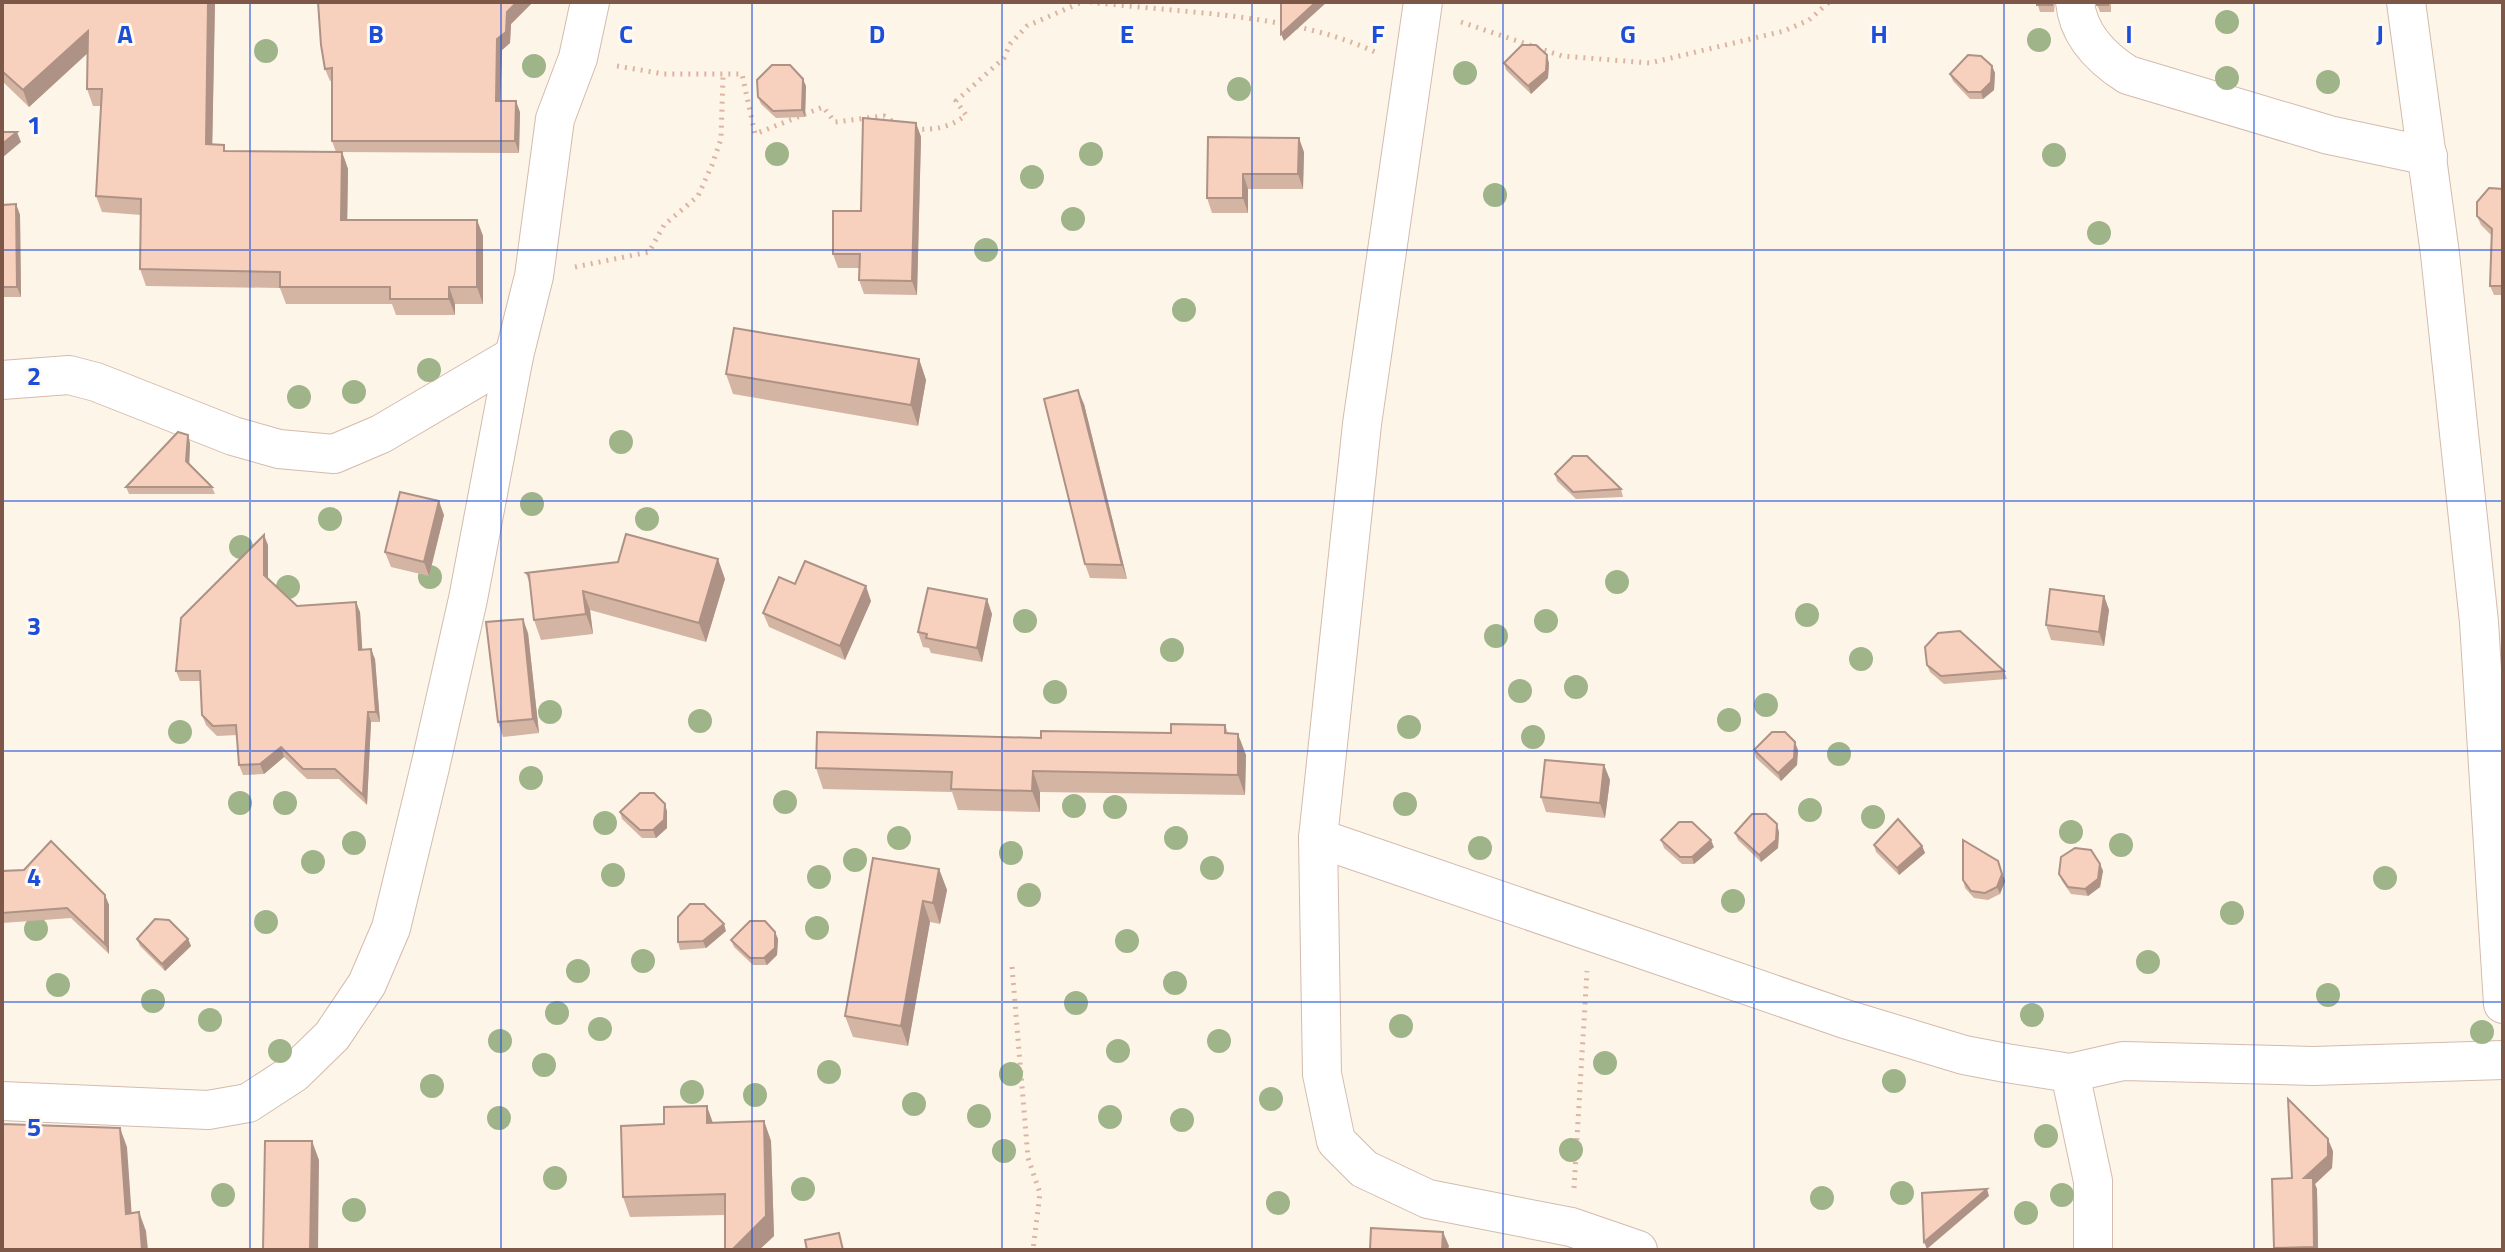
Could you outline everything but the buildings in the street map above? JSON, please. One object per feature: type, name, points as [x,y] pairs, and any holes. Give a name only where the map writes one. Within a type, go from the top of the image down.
[{"type":"street","points":[[2,1101],[208,1110],[248,1103],[294,1073],[332,1036],[367,984],[391,928],[468,599],[514,356],[534,276],[555,119],[578,58],[590,2]]},
{"type":"street","points":[[2075,2],[2077,25],[2109,63],[2128,75],[2329,135],[2428,156]]},
{"type":"street","points":[[2406,2],[2428,156],[2479,622],[2503,1004]]},
{"type":"street","points":[[1423,6],[1362,424],[1318,838],[1322,1074],[1336,1141],[1364,1169],[1428,1199],[1571,1227],[1638,1250]]},
{"type":"street","points":[[2,380],[69,375],[96,382],[233,436],[279,449],[334,454],[381,434],[514,356]]},
{"type":"street","points":[[1318,838],[1592,934],[1964,1055],[2070,1073],[2123,1061],[2313,1066],[2503,1060]]},
{"type":"street","points":[[2070,1073],[2093,1181],[2093,1250]]},
{"type":"path","points":[[578,58],[664,74],[742,74],[755,134],[823,107],[835,122],[884,116],[905,129],[940,129],[966,115],[956,101],[1004,58],[1018,34],[1027,26],[1082,2]]},
{"type":"path","points":[[1090,2],[1293,27],[1351,41],[1413,74]]},
{"type":"path","points":[[1423,6],[1562,56],[1650,63],[1784,31],[1809,20],[1829,2]]},
{"type":"path","points":[[534,276],[649,252],[664,225],[698,196],[712,165],[721,139],[723,76]]},
{"type":"path","points":[[1571,1227],[1592,934]]},
{"type":"path","points":[[1012,967],[1028,1158],[1040,1193],[1033,1250]]}]
